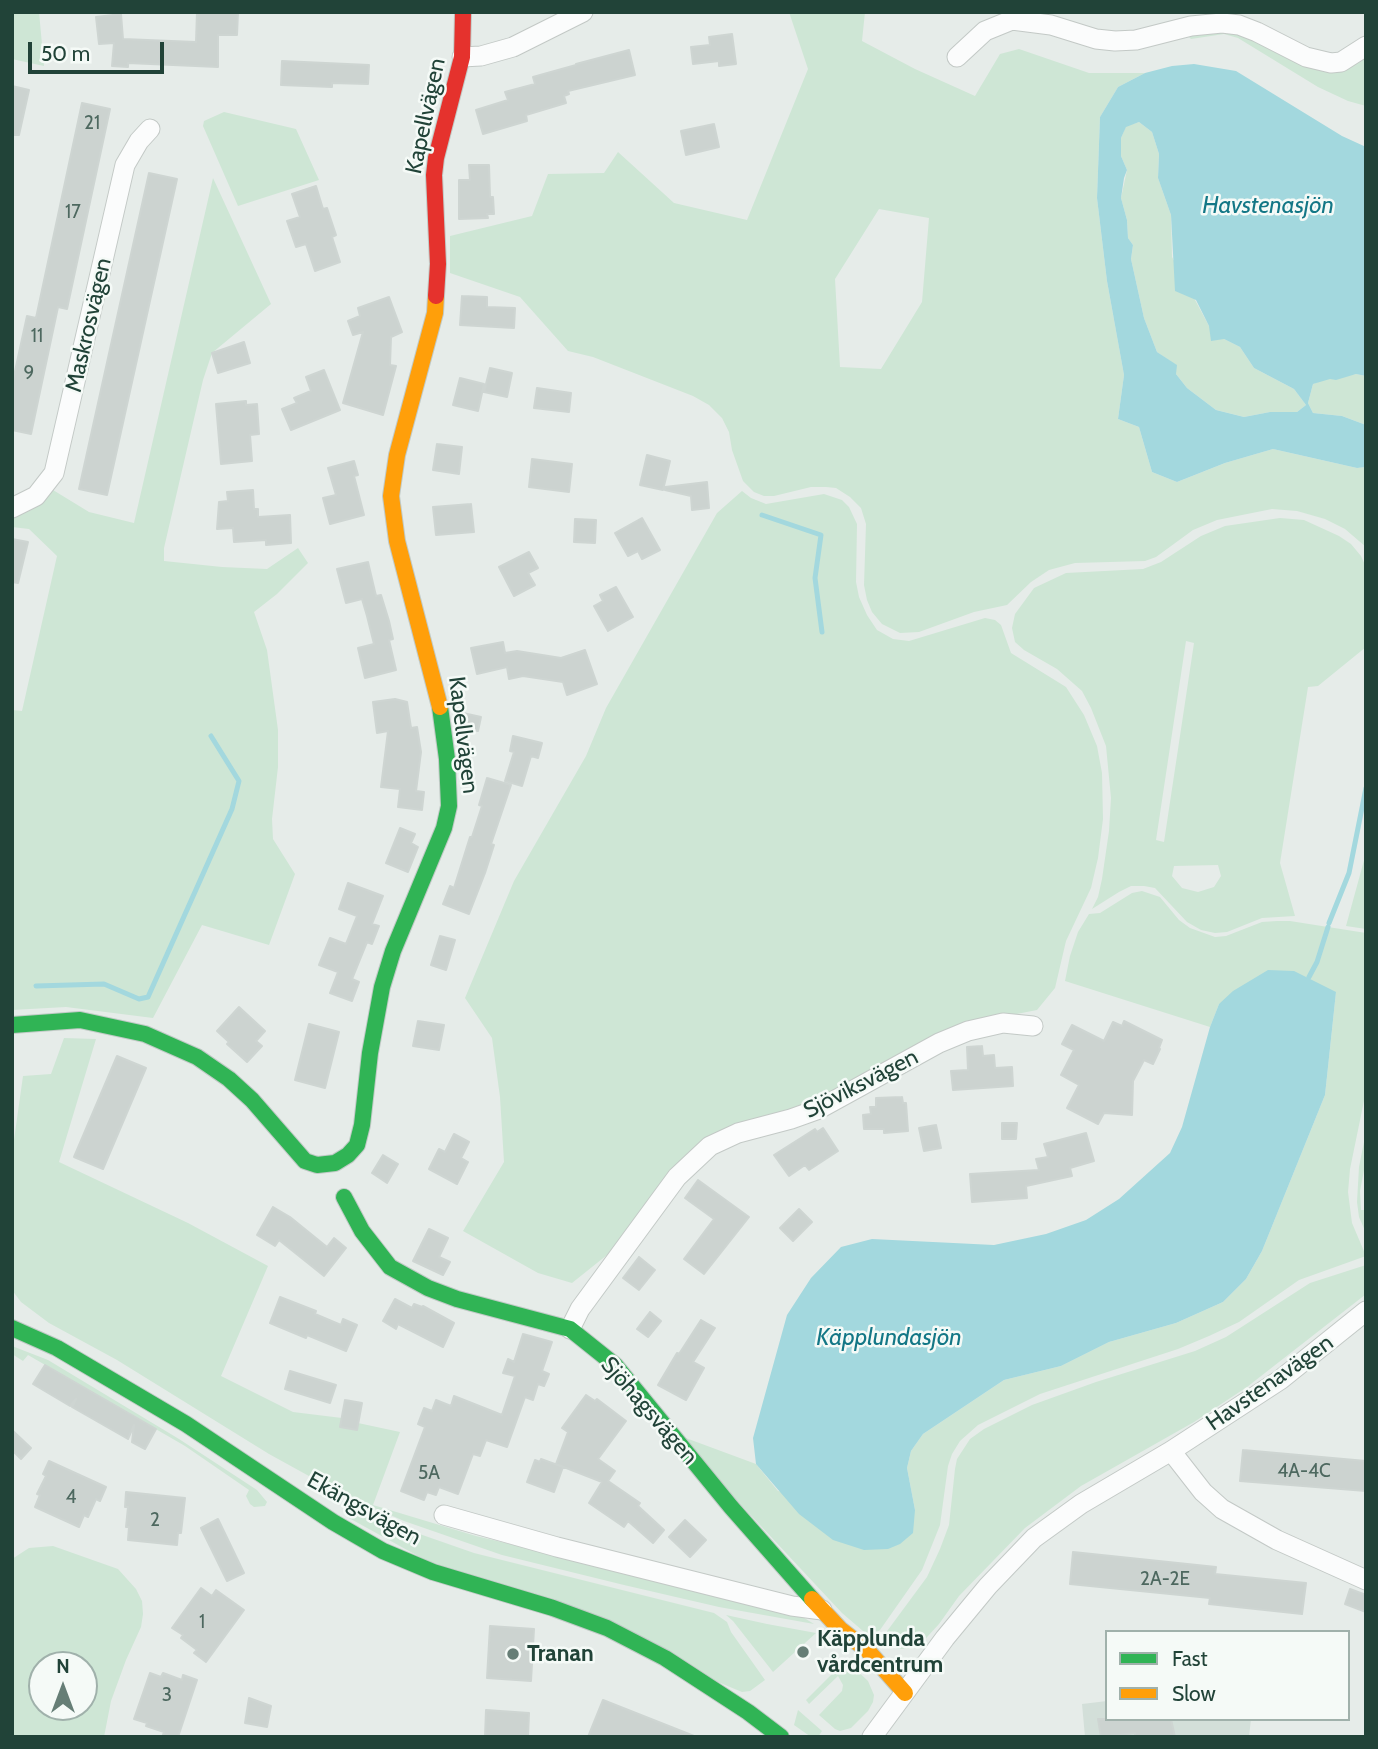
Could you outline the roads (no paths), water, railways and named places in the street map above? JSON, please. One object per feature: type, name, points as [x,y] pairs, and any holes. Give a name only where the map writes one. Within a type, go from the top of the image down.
[{"type":"street","name":"Kapellvägen","points":[[12,1025],[80,1020],[145,1034],[197,1057],[229,1079],[252,1100],[305,1161],[317,1165],[335,1163],[357,1145],[382,987],[393,951],[444,828],[449,806],[447,759],[438,693],[397,541],[391,496],[397,455],[435,313],[438,264],[434,191],[436,158],[462,58],[463,12]]},
{"type":"street","points":[[462,58],[513,47],[583,12]]},
{"type":"street","points":[[957,57],[985,31],[1012,20],[1051,25],[1096,40],[1115,41],[1136,40],[1191,26],[1222,23],[1238,25],[1306,57],[1331,63],[1341,62],[1366,46]]},
{"type":"street","name":"Maskrosvägen","points":[[12,508],[36,496],[54,473],[125,165],[139,141],[150,129]]},
{"type":"street","name":"Sjöviksvägen","points":[[570,1329],[580,1309],[677,1177],[710,1146],[738,1133],[819,1109],[939,1043],[968,1031],[1003,1023],[1033,1026]]},
{"type":"street","name":"Sjöhagsvägen","points":[[344,1197],[362,1231],[390,1267],[457,1299],[570,1329],[615,1365],[731,1507],[822,1610],[840,1629],[868,1651],[905,1693]]},
{"type":"street","name":"Havstenavägen","points":[[872,1737],[945,1637],[988,1586],[1034,1538],[1081,1504],[1171,1451],[1280,1380],[1366,1311]]},
{"type":"street","name":"Ekängsvägen","points":[[12,1328],[57,1348],[186,1424],[322,1515],[383,1551],[433,1572],[553,1608],[607,1628],[665,1658],[781,1737]]},
{"type":"street","points":[[1171,1451],[1203,1492],[1222,1509],[1277,1540],[1366,1580]]},
{"type":"street","points":[[444,1514],[557,1547],[792,1606],[822,1610]]},
{"type":"water","name":"Havstenasjön","points":[[1194,64],[1236,71],[1342,136],[1366,147],[1366,376],[1356,374],[1313,384],[1308,403],[1313,413],[1342,416],[1366,425],[1366,467],[1357,468],[1273,449],[1225,463],[1177,482],[1152,472],[1139,427],[1118,419],[1124,375],[1107,281],[1097,198],[1100,117],[1118,87],[1145,73]],"holes":[[[1139,122],[1152,132],[1159,154],[1158,178],[1171,215],[1175,291],[1196,300],[1209,326],[1211,341],[1224,339],[1240,347],[1254,368],[1294,389],[1306,405],[1297,412],[1270,412],[1244,417],[1216,410],[1187,388],[1176,374],[1177,365],[1157,352],[1144,318],[1131,259],[1133,245],[1128,238],[1127,220],[1121,198],[1127,170],[1121,156],[1121,138],[1126,127]]]},
{"type":"water","name":"Käpplundasjön","points":[[1268,970],[1294,971],[1336,992],[1325,1095],[1262,1251],[1246,1279],[1223,1302],[1176,1323],[1109,1342],[1061,1366],[1004,1380],[923,1434],[911,1451],[907,1468],[915,1510],[913,1533],[900,1544],[888,1549],[864,1550],[833,1540],[799,1514],[756,1464],[753,1438],[787,1315],[811,1278],[841,1247],[872,1239],[994,1245],[1046,1234],[1086,1220],[1119,1199],[1170,1153],[1182,1127],[1219,1004],[1233,991]]},
{"type":"waterway","points":[[762,515],[821,535],[815,578],[822,632]]},
{"type":"waterway","points":[[36,986],[104,984],[139,999],[148,997],[232,809],[239,781],[211,736]]},
{"type":"waterway","points":[[1329,923],[1349,873],[1366,788]]},
{"type":"waterway","points":[[1309,977],[1317,962],[1328,927]]},
{"type":"place","name":"Käpplunda vårdcentrum","points":[[803,1652]]},
{"type":"place","name":"Tranan","points":[[513,1654]]}]
